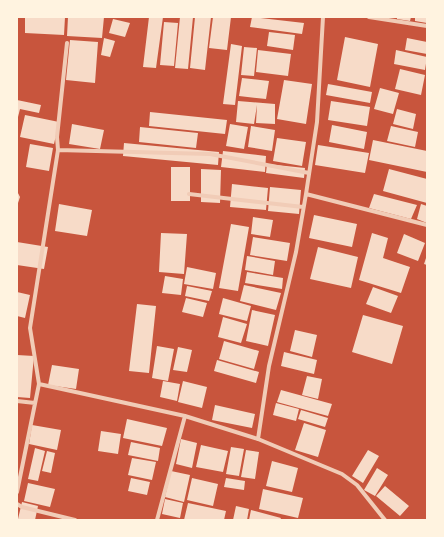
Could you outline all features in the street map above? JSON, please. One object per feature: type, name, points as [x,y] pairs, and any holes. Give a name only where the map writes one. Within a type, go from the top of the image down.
[{"type":"street","points":[[258,439],[269,366],[296,252],[306,194],[317,122],[323,17]]},
{"type":"street","points":[[369,17],[427,26]]},
{"type":"street","points":[[17,492],[39,384],[30,328],[58,150],[57,137],[67,43]]},
{"type":"street","points":[[58,150],[210,154],[309,173]]},
{"type":"street","points":[[189,194],[303,207]]},
{"type":"street","points":[[306,194],[427,225]]},
{"type":"street","points":[[39,384],[185,416],[258,439],[342,474],[357,485],[385,520]]},
{"type":"street","points":[[17,402],[35,403]]},
{"type":"street","points":[[157,520],[185,416]]},
{"type":"street","points":[[17,504],[22,507],[75,520]]},
{"type":"building","points":[[25,17],[65,17],[64,35],[25,33]]},
{"type":"building","points":[[68,17],[104,17],[102,38],[67,36]]},
{"type":"building","points":[[149,17],[163,17],[156,68],[143,67]]},
{"type":"building","points":[[180,17],[193,17],[188,69],[175,68]]},
{"type":"building","points":[[195,17],[211,17],[205,70],[190,68]]},
{"type":"building","points":[[213,17],[231,17],[227,50],[209,48]]},
{"type":"building","points":[[252,17],[304,23],[302,34],[250,27]]},
{"type":"building","points":[[397,17],[411,17],[410,21],[397,19]]},
{"type":"building","points":[[415,17],[427,17],[427,23],[415,21]]},
{"type":"building","points":[[113,19],[130,23],[125,37],[109,33]]},
{"type":"building","points":[[164,22],[178,23],[174,66],[160,65]]},
{"type":"building","points":[[269,32],[295,35],[293,50],[267,46]]},
{"type":"building","points":[[345,37],[378,44],[370,87],[337,80]]},
{"type":"building","points":[[104,38],[115,41],[110,57],[101,55]]},
{"type":"building","points":[[407,38],[427,42],[427,54],[405,50]]},
{"type":"building","points":[[70,40],[98,42],[95,83],[66,80]]},
{"type":"building","points":[[231,44],[242,46],[235,105],[223,104]]},
{"type":"building","points":[[244,47],[257,48],[254,76],[241,75]]},
{"type":"building","points":[[258,50],[291,54],[288,76],[256,72]]},
{"type":"building","points":[[396,50],[427,57],[425,70],[394,64]]},
{"type":"building","points":[[400,69],[425,75],[421,95],[395,89]]},
{"type":"building","points":[[242,78],[269,81],[266,99],[239,96]]},
{"type":"building","points":[[284,80],[312,84],[306,124],[277,119]]},
{"type":"building","points":[[328,84],[372,92],[370,103],[326,95]]},
{"type":"building","points":[[380,88],[399,93],[393,114],[374,109]]},
{"type":"building","points":[[17,100],[41,105],[39,113],[20,109],[17,121]]},
{"type":"building","points":[[238,101],[275,104],[275,124],[256,123],[257,105],[254,124],[236,122]]},
{"type":"building","points":[[331,101],[370,107],[367,126],[328,120]]},
{"type":"building","points":[[397,109],[416,114],[413,129],[393,124]]},
{"type":"building","points":[[150,112],[227,120],[225,134],[149,126]]},
{"type":"building","points":[[25,115],[59,122],[54,144],[20,137]]},
{"type":"building","points":[[72,124],[104,130],[100,149],[69,144]]},
{"type":"building","points":[[230,124],[248,127],[244,149],[226,146]]},
{"type":"building","points":[[332,125],[367,132],[364,149],[329,142]]},
{"type":"building","points":[[251,126],[275,130],[272,151],[248,147]]},
{"type":"building","points":[[391,126],[418,132],[415,147],[387,141]]},
{"type":"building","points":[[140,127],[198,133],[196,148],[139,142]]},
{"type":"building","points":[[277,138],[306,142],[302,166],[273,161]]},
{"type":"building","points":[[373,140],[427,151],[427,172],[369,160]]},
{"type":"building","points":[[124,143],[219,152],[218,165],[123,156]]},
{"type":"building","points":[[30,144],[53,148],[49,171],[26,167]]},
{"type":"building","points":[[318,145],[369,153],[365,173],[315,165]]},
{"type":"building","points":[[223,151],[266,156],[265,172],[221,167]]},
{"type":"building","points":[[267,164],[305,168],[304,178],[266,173]]},
{"type":"building","points":[[171,167],[190,167],[190,201],[171,201]]},
{"type":"building","points":[[201,169],[221,170],[220,203],[201,202]]},
{"type":"building","points":[[389,169],[427,179],[427,203],[383,191]]},
{"type":"building","points":[[232,184],[268,188],[266,210],[230,207]]},
{"type":"building","points":[[270,187],[301,190],[299,214],[268,211]]},
{"type":"building","points":[[17,191],[20,197],[17,206]]},
{"type":"building","points":[[374,194],[417,205],[411,219],[369,208]]},
{"type":"building","points":[[59,204],[92,210],[87,236],[55,231]]},
{"type":"building","points":[[421,204],[427,206],[427,223],[417,219]]},
{"type":"building","points":[[314,215],[357,224],[352,247],[309,238]]},
{"type":"building","points":[[253,217],[273,220],[270,237],[251,234]]},
{"type":"building","points":[[231,224],[249,227],[238,291],[219,288]]},
{"type":"building","points":[[161,233],[187,234],[184,274],[159,272]]},
{"type":"building","points":[[372,233],[388,238],[383,258],[410,267],[401,293],[359,280]]},
{"type":"building","points":[[404,234],[425,243],[418,261],[397,253]]},
{"type":"building","points":[[253,237],[290,243],[287,261],[250,255]]},
{"type":"building","points":[[17,242],[48,247],[44,269],[17,265]]},
{"type":"building","points":[[318,247],[358,257],[351,288],[310,279]]},
{"type":"building","points":[[427,255],[427,265],[424,264]]},
{"type":"building","points":[[247,256],[275,261],[273,275],[245,270]]},
{"type":"building","points":[[187,267],[216,273],[213,289],[184,284]]},
{"type":"building","points":[[247,272],[283,278],[282,289],[245,283]]},
{"type":"building","points":[[165,276],[183,279],[181,295],[162,293]]},
{"type":"building","points":[[244,285],[281,293],[276,310],[240,301]]},
{"type":"building","points":[[187,286],[212,291],[209,301],[185,296]]},
{"type":"building","points":[[373,287],[398,296],[391,313],[366,304]]},
{"type":"building","points":[[17,292],[30,295],[25,318],[17,316]]},
{"type":"building","points":[[186,298],[207,303],[203,317],[182,312]]},
{"type":"building","points":[[223,298],[251,306],[247,321],[219,314]]},
{"type":"building","points":[[137,304],[156,306],[149,373],[129,371]]},
{"type":"building","points":[[252,310],[275,315],[268,346],[246,341]]},
{"type":"building","points":[[363,315],[403,326],[392,364],[352,352]]},
{"type":"building","points":[[223,317],[247,324],[241,343],[218,337]]},
{"type":"building","points":[[295,330],[317,335],[312,357],[290,351]]},
{"type":"building","points":[[224,341],[259,351],[254,369],[219,359]]},
{"type":"building","points":[[157,346],[174,349],[168,381],[152,378]]},
{"type":"building","points":[[178,347],[192,350],[187,372],[173,370]]},
{"type":"building","points":[[284,352],[317,360],[314,374],[281,366]]},
{"type":"building","points":[[17,355],[34,356],[30,398],[17,397]]},
{"type":"building","points":[[217,360],[259,372],[256,383],[214,371]]},
{"type":"building","points":[[52,365],[79,369],[76,389],[48,385]]},
{"type":"building","points":[[307,376],[322,379],[318,399],[302,395]]},
{"type":"building","points":[[163,381],[180,384],[177,401],[160,397]]},
{"type":"building","points":[[183,381],[207,387],[202,408],[178,402]]},
{"type":"building","points":[[281,390],[332,404],[328,416],[277,402]]},
{"type":"building","points":[[276,403],[299,409],[296,421],[273,415]]},
{"type":"building","points":[[215,405],[255,414],[252,428],[212,420]]},
{"type":"building","points":[[301,410],[328,418],[325,427],[298,419]]},
{"type":"building","points":[[127,419],[167,428],[162,446],[123,438]]},
{"type":"building","points":[[304,423],[326,430],[318,457],[295,450]]},
{"type":"building","points":[[32,425],[61,430],[57,450],[29,444]]},
{"type":"building","points":[[101,431],[121,434],[118,454],[98,451]]},
{"type":"building","points":[[181,439],[197,443],[192,468],[176,464]]},
{"type":"building","points":[[131,442],[160,448],[158,461],[128,455]]},
{"type":"building","points":[[201,445],[228,451],[223,472],[196,467]]},
{"type":"building","points":[[231,447],[244,449],[239,476],[226,474]]},
{"type":"building","points":[[35,448],[45,451],[38,481],[28,479]]},
{"type":"building","points":[[246,450],[259,452],[255,479],[241,477]]},
{"type":"building","points":[[368,450],[379,456],[363,483],[352,476]]},
{"type":"building","points":[[47,451],[55,453],[51,473],[42,471]]},
{"type":"building","points":[[132,458],[156,462],[152,480],[128,475]]},
{"type":"building","points":[[272,461],[298,468],[292,492],[266,486]]},
{"type":"building","points":[[377,468],[388,475],[375,496],[364,490]]},
{"type":"building","points":[[171,471],[190,475],[184,502],[165,497]]},
{"type":"building","points":[[131,478],[150,482],[147,495],[128,491]]},
{"type":"building","points":[[192,478],[218,484],[213,506],[187,500]]},
{"type":"building","points":[[226,478],[245,481],[244,490],[224,487]]},
{"type":"building","points":[[28,483],[55,489],[50,507],[24,501]]},
{"type":"building","points":[[385,486],[409,506],[400,516],[376,496]]},
{"type":"building","points":[[263,489],[303,498],[298,518],[259,509]]},
{"type":"building","points":[[165,499],[183,503],[180,518],[162,514]]},
{"type":"building","points":[[22,502],[38,506],[35,520],[18,519]]},
{"type":"building","points":[[188,503],[226,511],[224,520],[184,520]]},
{"type":"building","points":[[236,506],[249,509],[247,520],[233,520]]},
{"type":"building","points":[[251,510],[281,518],[280,520],[249,520]]}]
